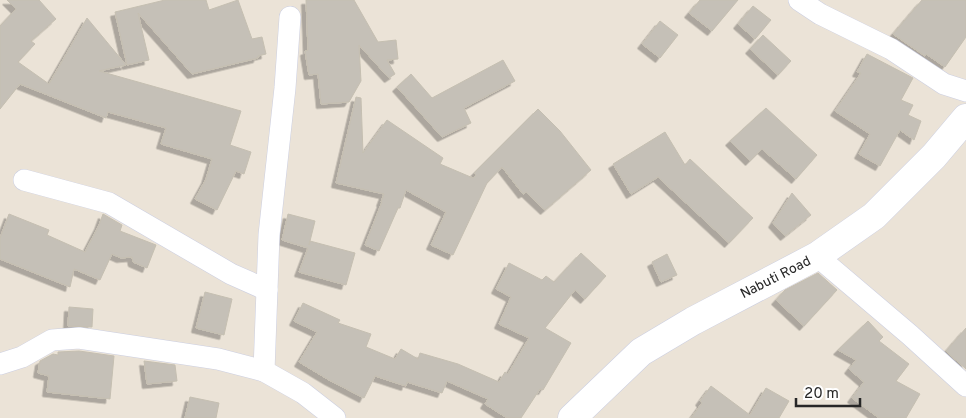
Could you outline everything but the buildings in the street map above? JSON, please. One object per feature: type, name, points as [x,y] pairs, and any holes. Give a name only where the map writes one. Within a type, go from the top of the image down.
[{"type":"street","points":[[799,0],[820,14],[891,49],[944,84],[966,91]]},
{"type":"street","points":[[264,371],[269,235],[285,88],[290,17]]},
{"type":"street","name":"Nabuti Road","points":[[572,418],[641,352],[693,320],[818,256],[874,216],[934,156],[966,118]]},
{"type":"street","points":[[24,180],[109,203],[231,274],[267,290]]},
{"type":"street","points":[[818,256],[966,386]]},
{"type":"street","points":[[0,364],[22,357],[52,340],[79,338],[218,360],[264,371],[302,393],[334,418]]}]
